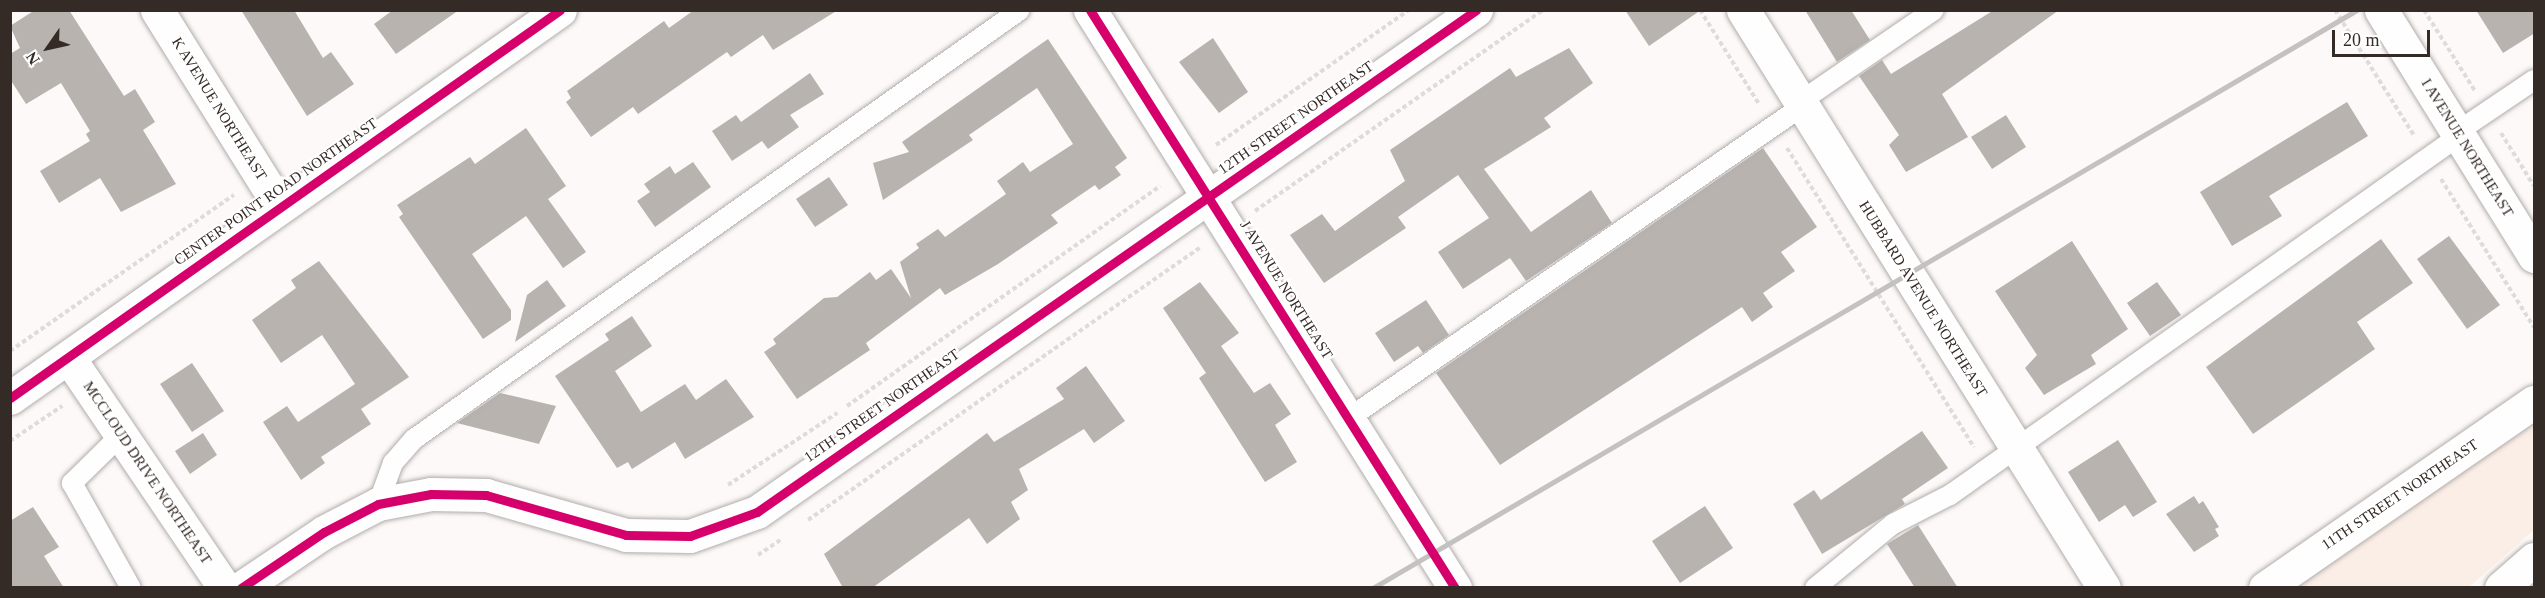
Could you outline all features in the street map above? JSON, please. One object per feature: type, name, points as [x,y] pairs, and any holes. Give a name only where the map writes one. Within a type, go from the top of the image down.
[{"type":"main road","name":"K AVENUE NORTHEAST","points":[[157,10],[280,207]]},
{"type":"main road","name":"J AVENUE NORTHEAST","points":[[1090,10],[1455,588]]},
{"type":"main road","name":"12TH STREET NORTHEAST","points":[[241,588],[324,532],[378,504],[431,494],[486,495],[626,535],[690,536],[757,512],[1476,10]]},
{"type":"main road","name":"HUBBARD AVENUE NORTHEAST","points":[[1743,10],[2103,588]]},
{"type":"main road","name":"I AVENUE NORTHEAST","points":[[2381,10],[2535,256]]},
{"type":"main road","name":"CENTER POINT ROAD NORTHEAST","points":[[10,398],[557,11]]},
{"type":"main road","name":"MCCLOUD DRIVE NORTHEAST","points":[[69,358],[225,588]]},
{"type":"main road","name":"11TH STREET NORTHEAST","points":[[2265,588],[2535,402]]},
{"type":"main road","points":[[2501,588],[2535,559]]},
{"type":"lane","points":[[378,504],[393,463],[414,439],[1020,10]]},
{"type":"lane","points":[[1349,418],[1773,126],[1934,10]]},
{"type":"lane","points":[[1815,588],[1893,524],[1987,469],[2016,449],[2535,80]]},
{"type":"lane","points":[[121,435],[72,483],[131,588]]},
{"type":"path","points":[[1216,145],[1409,10]]},
{"type":"path","points":[[1255,212],[1543,10]]},
{"type":"path","points":[[1700,10],[1987,469]]},
{"type":"path","points":[[717,493],[1160,186]]},
{"type":"path","points":[[10,351],[243,189]]},
{"type":"path","points":[[797,528],[1197,250]]},
{"type":"path","points":[[10,441],[68,401]]},
{"type":"path","points":[[758,555],[787,535]]},
{"type":"shaded area","points":[[2534,423],[2534,530],[2469,587],[2298,587]]},
{"type":"building","points":[[35,10],[69,10],[124,96],[135,89],[155,122],[143,130],[176,184],[121,212],[100,178],[59,203],[40,171],[90,141],[86,134],[90,131],[61,83],[26,104],[10,79],[10,54],[20,48],[10,26]]},
{"type":"building","points":[[241,10],[294,10],[323,58],[331,52],[354,84],[307,116]]},
{"type":"building","points":[[393,10],[459,10],[396,54],[374,24]]},
{"type":"building","points":[[694,10],[838,10],[773,50],[763,35],[731,57],[727,52],[638,114],[633,107],[591,137],[566,102],[571,98],[567,91],[664,21],[669,28]]},
{"type":"building","points":[[1625,10],[1701,10],[1649,46]]},
{"type":"building","points":[[1805,10],[1851,10],[1870,40],[1837,62]]},
{"type":"building","points":[[1994,10],[2059,10],[1942,94],[1968,137],[1906,172],[1889,145],[1899,135],[1859,76],[1882,60],[1891,74]]},
{"type":"building","points":[[2476,10],[2535,10],[2535,33],[2503,53]]},
{"type":"building","points":[[1213,38],[1248,92],[1219,113],[1179,62]]},
{"type":"building","points":[[1048,39],[1127,158],[1115,167],[1121,175],[1099,190],[1095,185],[1051,215],[1058,223],[998,264],[945,295],[940,288],[866,343],[870,350],[797,399],[764,352],[776,344],[773,339],[824,298],[837,297],[870,272],[876,280],[891,269],[911,298],[900,262],[919,248],[916,244],[938,229],[945,237],[1006,194],[997,181],[1023,162],[1030,172],[1073,144],[1037,88],[969,135],[973,140],[883,200],[873,163],[909,152],[902,142]]},
{"type":"building","points":[[1569,48],[1593,83],[1544,118],[1551,127],[1484,169],[1531,232],[1591,190],[1612,223],[1526,281],[1510,258],[1463,289],[1438,252],[1489,218],[1458,175],[1398,217],[1406,228],[1324,283],[1290,235],[1322,214],[1335,231],[1405,181],[1390,150],[1510,68],[1516,77]]},
{"type":"building","points":[[810,73],[824,94],[790,115],[799,127],[768,149],[762,141],[732,161],[712,131],[736,115],[741,122]]},
{"type":"building","points":[[2347,102],[2368,136],[2269,196],[2282,216],[2232,246],[2200,192]]},
{"type":"building","points":[[2006,115],[2026,147],[1992,169],[1971,137]]},
{"type":"building","points":[[526,128],[566,186],[548,199],[586,252],[563,268],[526,216],[472,254],[511,310],[511,320],[483,339],[399,217],[403,214],[397,205],[470,157],[475,164]]},
{"type":"building","points":[[1763,148],[1817,227],[1781,252],[1795,271],[1763,293],[1773,307],[1752,322],[1742,307],[1500,465],[1436,373]]},
{"type":"building","points":[[693,162],[711,187],[655,227],[637,201],[650,192],[644,184],[670,166],[675,174]]},
{"type":"building","points":[[829,177],[848,205],[815,227],[796,199]]},
{"type":"building","points":[[2449,236],[2500,305],[2467,329],[2417,259]]},
{"type":"building","points":[[2381,239],[2413,283],[2357,322],[2375,349],[2253,434],[2206,367]]},
{"type":"building","points":[[2072,241],[2128,329],[2091,355],[2096,364],[2044,395],[2025,368],[2037,355],[1995,291]]},
{"type":"building","points":[[319,261],[409,377],[361,409],[371,424],[321,457],[325,463],[301,480],[263,422],[287,406],[298,422],[355,384],[322,335],[281,363],[252,320],[296,288],[291,280]]},
{"type":"building","points":[[547,280],[566,306],[515,342],[527,295]]},
{"type":"building","points":[[1200,282],[1239,333],[1221,346],[1254,393],[1270,383],[1291,414],[1275,425],[1297,462],[1265,482],[1199,378],[1206,373],[1163,308]]},
{"type":"building","points":[[2157,282],[2181,315],[2150,336],[2127,303]]},
{"type":"building","points":[[1426,300],[1449,335],[1423,353],[1418,346],[1394,362],[1375,333]]},
{"type":"building","points":[[632,316],[652,346],[615,371],[641,412],[685,384],[696,400],[726,379],[754,417],[685,459],[675,442],[632,469],[628,462],[617,468],[555,376],[609,340],[605,334]]},
{"type":"building","points":[[192,363],[224,411],[192,432],[160,384]]},
{"type":"building","points":[[1086,366],[1125,421],[1094,443],[1084,429],[1019,469],[1028,490],[1011,502],[1020,519],[987,544],[969,518],[872,588],[843,588],[824,554],[987,433],[994,442],[1064,399],[1056,388]]},
{"type":"building","points":[[500,393],[556,406],[539,444],[457,423]]},
{"type":"building","points":[[1922,431],[1948,468],[1902,499],[1905,504],[1822,554],[1793,504],[1814,490],[1821,500]]},
{"type":"building","points":[[203,433],[217,455],[190,474],[175,451]]},
{"type":"building","points":[[2118,440],[2157,502],[2133,517],[2125,505],[2099,522],[2068,472]]},
{"type":"building","points":[[2194,496],[2199,504],[2203,501],[2219,527],[2215,529],[2219,536],[2194,552],[2166,514]]},
{"type":"building","points":[[1705,506],[1733,548],[1680,583],[1652,541]]},
{"type":"building","points":[[33,507],[59,547],[44,556],[64,588],[10,588],[10,521]]},
{"type":"building","points":[[1918,525],[1958,588],[1915,588],[1887,544]]},
{"type":"railway","points":[[1373,588],[2357,10]]},
{"type":"cycle path","points":[[10,398],[560,10]]},
{"type":"cycle path","points":[[1090,10],[1455,588]]},
{"type":"cycle path","points":[[241,588],[324,532],[378,504],[431,494],[486,495],[626,535],[690,536],[757,512],[1476,10]]}]
